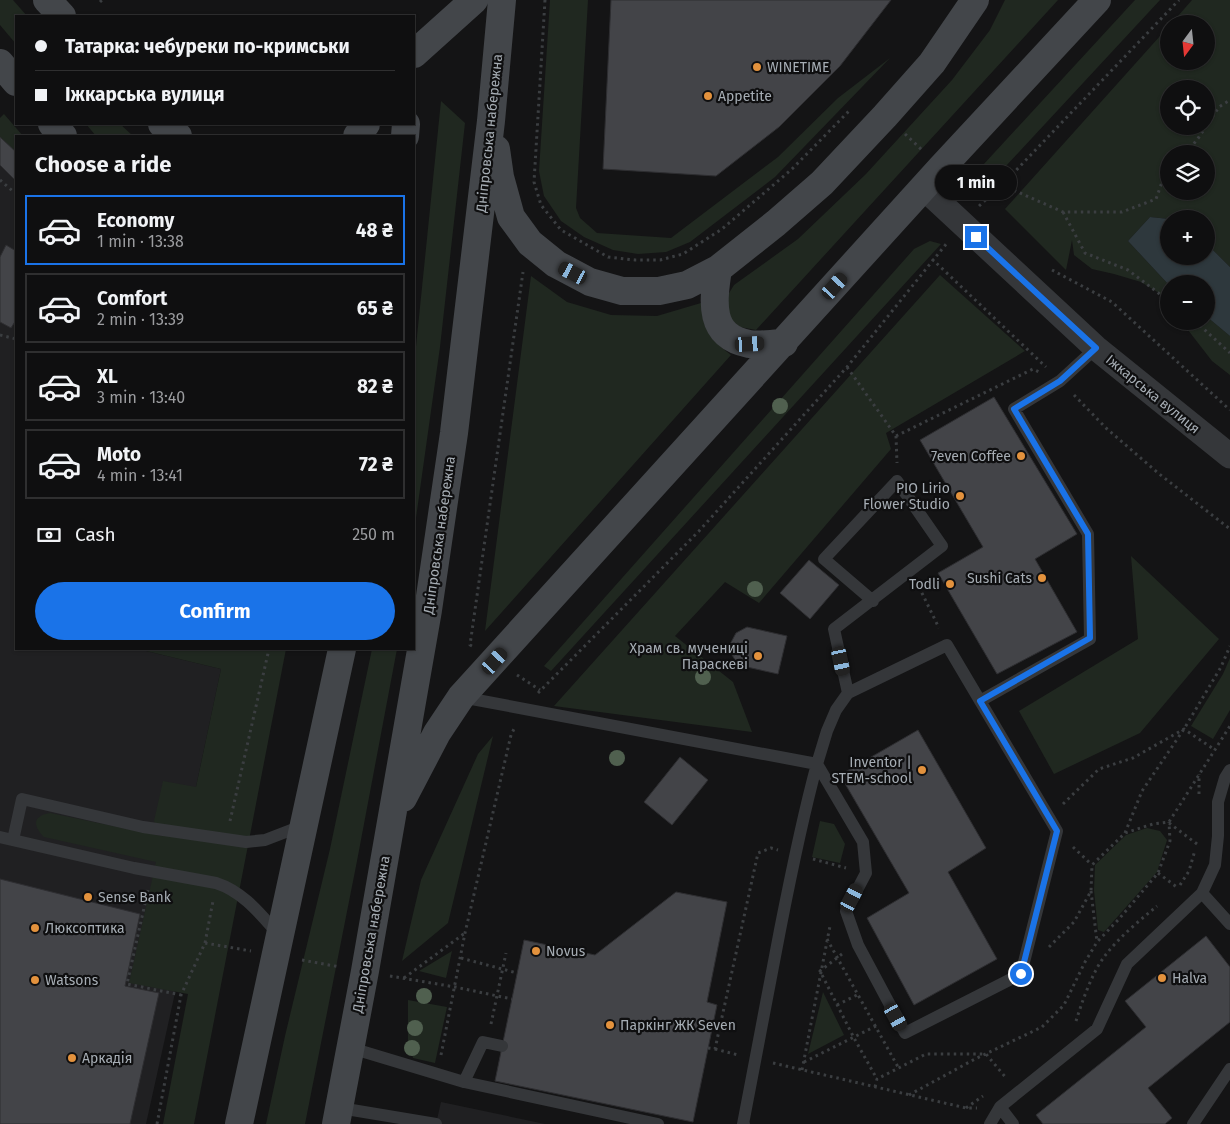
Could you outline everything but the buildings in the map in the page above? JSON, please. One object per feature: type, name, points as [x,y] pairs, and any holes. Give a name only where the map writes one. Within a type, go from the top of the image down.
[{"type":"main road","points":[[47,0],[61,15]]},
{"type":"main road","points":[[415,53],[474,0]]},
{"type":"main road","name":"Дніпровська набережна","points":[[338,1116],[428,610],[454,433],[491,121],[502,0]]},
{"type":"main road","points":[[491,121],[500,177],[512,217],[530,243],[556,264],[590,282],[622,290],[659,291],[687,285],[718,269],[776,223],[822,183],[932,63],[975,0]]},
{"type":"main road","points":[[391,819],[437,733],[461,697],[1097,0]]},
{"type":"main road","points":[[0,64],[15,81]]},
{"type":"main road","points":[[53,125],[62,135]]},
{"type":"main road","points":[[163,125],[177,135]]},
{"type":"main road","points":[[718,269],[715,290],[715,310],[718,325],[731,338],[750,344],[784,343]]},
{"type":"main road","points":[[239,1124],[342,650]]},
{"type":"street","name":"Іжкарська вулиця","points":[[933,178],[963,225],[1096,348],[1230,456]]},
{"type":"lane","points":[[980,701],[1090,638],[1088,534],[1014,409],[1060,381],[1096,348]]},
{"type":"lane","points":[[848,693],[834,629],[873,601],[942,546],[897,481],[824,559],[873,601]]},
{"type":"lane","points":[[461,697],[817,764],[863,842],[866,873],[846,910],[858,944],[905,1033],[1021,974],[1057,831],[947,646],[848,693],[836,710],[827,731],[817,764],[805,807],[743,1124]]},
{"type":"lane","points":[[990,1124],[1000,1107],[1097,1029],[1127,964],[1202,894],[1215,865],[1218,836],[1218,802],[1225,778],[1230,770]]},
{"type":"lane","points":[[13,840],[22,799],[143,827],[232,841],[264,840],[304,825]]},
{"type":"lane","points":[[0,837],[134,868],[216,883],[228,887],[246,898],[278,946]]},
{"type":"lane","points":[[1202,894],[1230,924]]},
{"type":"lane","points":[[464,1082],[483,1042],[502,1046]]},
{"type":"lane","points":[[351,1048],[464,1082],[658,1124]]},
{"type":"lane","points":[[1193,1124],[1230,1069]]},
{"type":"lane","points":[[1000,1107],[1012,1124]]},
{"type":"lane","points":[[338,1116],[436,1124]]},
{"type":"path","points":[[545,0],[534,182],[541,206],[561,230],[608,257],[660,260],[683,254],[722,228],[792,169],[864,97],[885,116],[933,178]]},
{"type":"path","points":[[438,1074],[465,933],[510,735],[526,708],[540,690],[699,531],[847,367],[932,259],[980,205],[1002,185],[1179,0]]},
{"type":"path","points":[[1193,145],[1219,107],[1230,100]]},
{"type":"path","points":[[0,180],[15,193]]},
{"type":"path","points":[[1002,185],[1063,212],[1122,212],[1156,199],[1160,188]]},
{"type":"path","points":[[974,199],[988,211]]},
{"type":"path","points":[[1063,212],[1085,253],[1128,270],[1160,294]]},
{"type":"path","points":[[932,259],[1060,381],[1106,428],[1158,473],[1230,529]]},
{"type":"path","points":[[1051,270],[1112,302],[1230,410]]},
{"type":"path","points":[[523,272],[470,645],[540,690]]},
{"type":"path","points":[[1206,330],[1230,352]]},
{"type":"path","points":[[0,336],[15,339]]},
{"type":"path","points":[[847,367],[896,436],[897,481]]},
{"type":"path","points":[[896,436],[1033,369],[1060,381]]},
{"type":"path","points":[[911,570],[947,646]]},
{"type":"path","points":[[1097,942],[1091,891],[1092,865],[1125,833],[1142,791],[1184,729],[1221,667],[1230,646]]},
{"type":"path","points":[[909,1095],[1042,1027],[1064,1005],[1097,942],[1158,873],[1170,841],[1169,822],[1230,726]]},
{"type":"path","points":[[1184,729],[1215,750]]},
{"type":"path","points":[[1049,818],[1099,769],[1133,758],[1184,729]]},
{"type":"path","points":[[1125,833],[1153,824],[1169,822],[1197,844]]},
{"type":"path","points":[[844,860],[844,868]]},
{"type":"path","points":[[1158,873],[1178,888]]},
{"type":"path","points":[[150,884],[127,984],[181,995]]},
{"type":"path","points":[[1021,974],[1074,922],[1091,891]]},
{"type":"path","points":[[802,1070],[831,921]]},
{"type":"path","points":[[404,978],[465,933]]},
{"type":"path","points":[[827,938],[898,1067]]},
{"type":"path","points":[[205,943],[278,946],[365,971],[512,999]]},
{"type":"path","points":[[820,971],[837,957],[858,944]]},
{"type":"path","points":[[490,1027],[506,952]]},
{"type":"path","points":[[461,958],[517,973]]},
{"type":"path","points":[[820,971],[877,1079],[875,1087]]},
{"type":"path","points":[[837,1005],[879,983]]},
{"type":"path","points":[[803,1063],[896,1017]]},
{"type":"path","points":[[715,1049],[966,1108],[1000,1107]]},
{"type":"path","points":[[877,1079],[926,1054],[986,1054],[1007,1079]]},
{"type":"shaded area","points":[[0,0],[13,0],[26,15],[15,15],[15,43],[0,25]]},
{"type":"shaded area","points":[[550,0],[588,0],[576,208],[580,218],[597,233],[671,238],[778,157],[838,98],[890,58],[775,177],[690,242],[666,252],[638,254],[613,250],[584,237],[561,221],[544,196],[539,171]]},
{"type":"shaded area","points":[[1005,0],[1058,0],[756,330],[740,327],[727,316],[726,298],[734,285],[798,239],[866,174],[952,80],[990,30]]},
{"type":"shaded area","points":[[1135,0],[1160,0],[992,181],[983,165]]},
{"type":"shaded area","points":[[1192,0],[1230,0],[1230,267],[1215,252],[1215,210],[1160,210],[1160,218],[1150,217],[1128,241],[1160,275],[1160,294],[1141,282],[1092,269],[1074,255],[1072,240],[1066,270],[1005,209],[1160,36],[1160,70],[1215,70],[1215,15],[1179,15]]},
{"type":"shaded area","points":[[441,101],[465,123],[440,347],[415,525],[415,356]]},
{"type":"shaded area","points":[[4,114],[22,135],[15,135],[15,151],[0,137],[0,118]]},
{"type":"shaded area","points":[[87,125],[121,125],[132,135],[95,135]]},
{"type":"shaded area","points":[[0,137],[15,151],[15,650],[142,650],[221,669],[196,787],[198,889],[146,1124],[0,1124]]},
{"type":"shaded area","points":[[1150,217],[1160,218],[1160,265],[1215,265],[1215,252],[1230,267],[1230,336],[1215,324],[1215,275],[1160,275],[1128,241]]},
{"type":"shaded area","points":[[930,241],[941,244],[551,671],[544,666],[914,249]]},
{"type":"shaded area","points":[[940,275],[1025,351],[886,433],[891,449],[759,603],[725,582],[675,636],[733,682],[752,732],[554,706]]},
{"type":"shaded area","points":[[531,276],[567,302],[611,315],[657,316],[701,303],[709,333],[731,355],[485,631]]},
{"type":"shaded area","points":[[1215,324],[1230,336],[1230,375],[1212,361],[1188,330],[1215,330]]},
{"type":"shaded area","points":[[1131,556],[1219,639],[1140,733],[1054,774],[1019,711],[1138,639]]},
{"type":"shaded area","points":[[142,650],[286,650],[194,1124],[163,1124],[188,994],[129,983],[156,862],[44,837],[38,829],[36,822],[40,816],[50,813],[161,836],[154,821],[163,781],[196,787],[221,669]]},
{"type":"shaded area","points":[[372,650],[397,650],[305,1124],[266,1124],[285,1036],[330,849]]},
{"type":"shaded area","points":[[1230,658],[1230,710],[1213,739],[1191,726],[1223,674]]},
{"type":"shaded area","points":[[493,736],[448,923],[402,961],[421,880],[478,754]]},
{"type":"shaded area","points":[[820,821],[834,824],[845,844],[840,863],[812,857]]},
{"type":"shaded area","points":[[1147,828],[1160,831],[1167,840],[1157,872],[1104,932],[1098,930],[1094,890],[1095,865],[1126,835]]},
{"type":"shaded area","points":[[452,951],[446,978],[419,971]]},
{"type":"shaded area","points":[[823,992],[844,1035],[808,1054]]},
{"type":"shaded area","points":[[408,1000],[447,1007],[435,1063],[413,1058],[408,1040]]},
{"type":"shaded area","points":[[441,1102],[545,1124],[436,1124]]},
{"type":"place","name":"WINETIME","points":[[757,67]]},
{"type":"place","name":"Appetite","points":[[708,96]]},
{"type":"place","name":"7even Coffee","points":[[1021,456]]},
{"type":"place","name":"PIO Lirio Flower Studio","points":[[960,496]]},
{"type":"place","name":"Sushi Cats","points":[[1042,578]]},
{"type":"place","name":"Todli","points":[[950,584]]},
{"type":"place","name":"Храм св. мучениці Параскеві","points":[[758,656]]},
{"type":"place","name":"Inventor | STEM-school","points":[[922,770]]},
{"type":"place","name":"Sense Bank","points":[[88,897]]},
{"type":"place","name":"Люксоптика","points":[[35,928]]},
{"type":"place","name":"Novus","points":[[536,951]]},
{"type":"place","name":"Halva","points":[[1162,978]]},
{"type":"place","name":"Watsons","points":[[35,980]]},
{"type":"place","name":"Паркінг ЖК Seven","points":[[610,1025]]},
{"type":"place","name":"Аркадія","points":[[72,1058]]},
{"type":"route","points":[[976,237],[1096,348],[1060,381],[1014,409],[1088,534],[1090,638],[980,701],[1057,831],[1021,974]]}]
